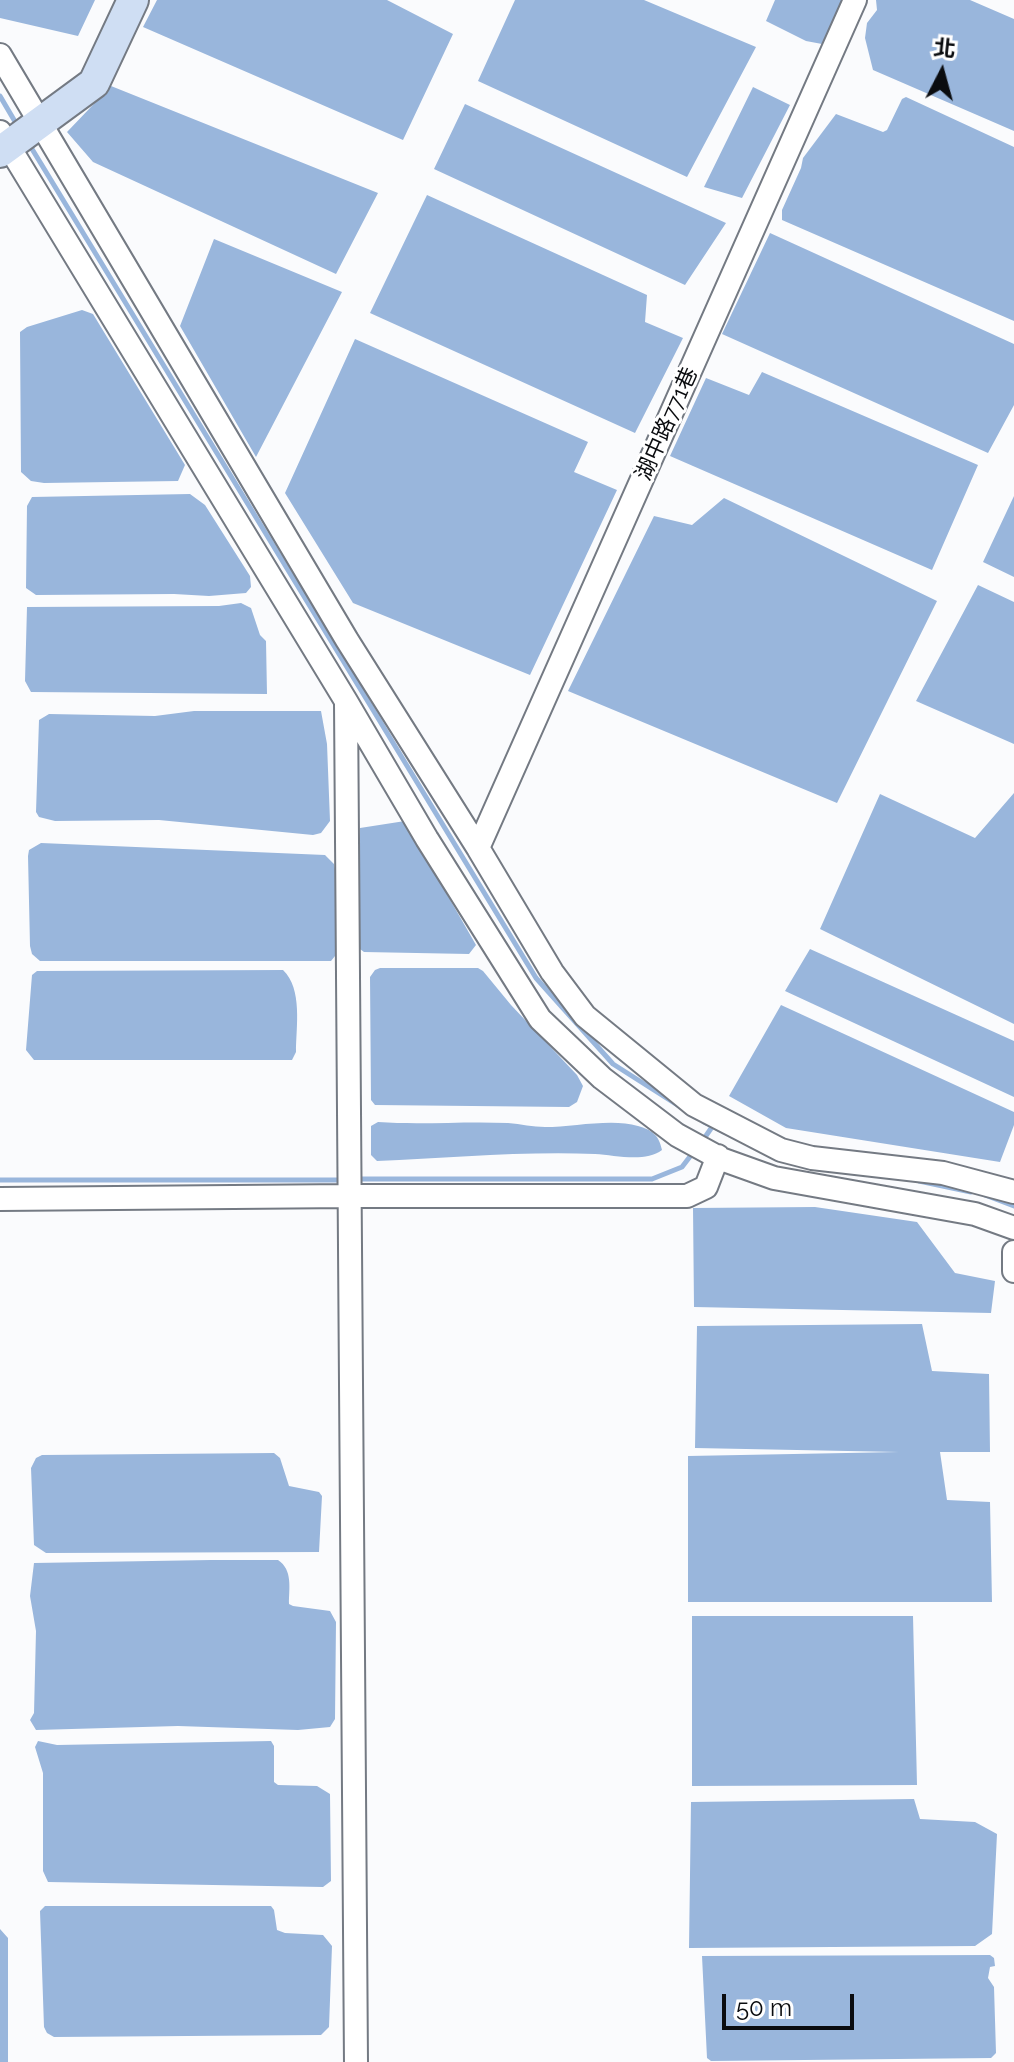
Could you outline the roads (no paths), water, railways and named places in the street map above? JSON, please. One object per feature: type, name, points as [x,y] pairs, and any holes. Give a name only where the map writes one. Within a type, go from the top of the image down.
[{"type":"street","points":[[133,0],[94,83],[41,124],[3,143],[540,1019],[602,1078],[677,1135],[718,1156],[774,1178],[975,1214],[1014,1228]]},
{"type":"street","name":"湖中路771巷","points":[[478,848],[855,0]]},
{"type":"street","points":[[0,55],[347,640],[552,972],[585,1016],[694,1105],[781,1150],[812,1158],[943,1173],[1014,1192]]},
{"type":"street","points":[[346,701],[356,2062]]},
{"type":"street","points":[[0,1199],[687,1196],[706,1187],[718,1156]]},
{"type":"street","points":[[1014,1252],[1014,1271]]},
{"type":"water","points":[[0,0],[95,0],[78,36],[0,18]]},
{"type":"water","points":[[157,0],[387,0],[453,34],[403,140],[143,27]]},
{"type":"water","points":[[515,0],[644,0],[756,47],[687,177],[478,81]]},
{"type":"water","points":[[775,0],[842,0],[822,44],[806,41],[766,21]]},
{"type":"water","points":[[876,0],[970,0],[1014,19],[1014,131],[873,70],[865,38],[867,23],[877,10]]},
{"type":"water","points":[[111,86],[378,193],[336,274],[93,162],[67,132]]},
{"type":"water","points":[[753,87],[790,105],[742,198],[704,187]]},
{"type":"water","points":[[906,97],[1014,147],[1014,321],[782,220],[782,210],[803,158],[836,114],[883,132]]},
{"type":"water","points":[[465,104],[726,223],[685,285],[434,169]]},
{"type":"water","points":[[427,195],[647,295],[645,322],[683,338],[635,433],[370,313]]},
{"type":"water","points":[[770,233],[1014,344],[1014,405],[988,453],[722,334]]},
{"type":"water","points":[[214,239],[342,292],[256,457],[180,326]]},
{"type":"water","points":[[82,310],[93,314],[185,465],[178,481],[44,483],[31,481],[21,472],[20,332]]},
{"type":"water","points":[[355,339],[588,442],[574,472],[617,490],[530,675],[353,603],[285,493]]},
{"type":"water","points":[[762,372],[978,465],[932,570],[670,456],[706,378],[749,395]]},
{"type":"water","points":[[190,494],[205,505],[250,576],[251,587],[246,593],[209,596],[36,595],[26,588],[27,506],[32,497]]},
{"type":"water","points":[[1014,496],[1014,577],[983,562]]},
{"type":"water","points":[[724,498],[937,601],[837,803],[568,691],[654,516],[692,525]]},
{"type":"water","points":[[978,585],[1014,602],[1014,744],[916,701]]},
{"type":"water","points":[[241,603],[251,608],[260,635],[266,641],[267,694],[31,692],[25,681],[27,607],[219,606]]},
{"type":"water","points":[[194,711],[321,711],[327,744],[330,821],[321,833],[313,835],[159,820],[55,821],[39,817],[36,812],[39,720],[49,714],[155,716]]},
{"type":"water","points":[[1014,793],[1014,1024],[820,929],[880,794],[975,838]]},
{"type":"water","points":[[405,821],[476,945],[469,954],[364,952],[360,949],[360,828]]},
{"type":"water","points":[[41,843],[325,855],[335,869],[335,956],[331,961],[40,961],[32,954],[30,946],[28,856],[29,850]]},
{"type":"water","points":[[810,949],[1014,1041],[1014,1097],[785,991]]},
{"type":"water","points":[[380,968],[478,968],[483,971],[577,1075],[583,1086],[577,1102],[569,1107],[375,1105],[371,1100],[370,977]]},
{"type":"water","points":[[283,970],[296,998],[296,1052],[292,1060],[34,1060],[26,1050],[32,975],[37,971]]},
{"type":"water","points":[[781,1005],[1014,1112],[1014,1125],[1000,1162],[786,1128],[729,1096]]},
{"type":"water","points":[[378,1122],[508,1123],[545,1127],[628,1124],[651,1131],[659,1140],[662,1150],[639,1157],[541,1153],[377,1161],[371,1155],[371,1126]]},
{"type":"water","points":[[815,1207],[917,1222],[955,1273],[995,1281],[991,1313],[694,1307],[693,1208]]},
{"type":"water","points":[[922,1324],[932,1371],[989,1374],[990,1452],[940,1452],[947,1500],[990,1502],[992,1602],[688,1602],[688,1456],[899,1452],[695,1448],[697,1326]]},
{"type":"water","points":[[274,1453],[280,1458],[289,1486],[319,1492],[322,1496],[319,1552],[46,1553],[34,1545],[31,1468],[36,1458],[42,1455]]},
{"type":"water","points":[[278,1560],[288,1574],[289,1604],[330,1611],[336,1622],[335,1719],[330,1727],[298,1730],[178,1726],[36,1730],[30,1720],[34,1713],[36,1631],[30,1596],[34,1563]]},
{"type":"water","points":[[692,1616],[913,1616],[917,1785],[692,1786]]},
{"type":"water","points":[[38,1741],[57,1745],[271,1741],[274,1746],[274,1782],[278,1785],[317,1786],[330,1794],[331,1881],[323,1887],[48,1882],[43,1871],[43,1773],[35,1747]]},
{"type":"water","points":[[914,1799],[920,1819],[975,1822],[997,1834],[992,1934],[975,1946],[689,1948],[691,1802]]},
{"type":"water","points":[[45,1906],[271,1906],[277,1930],[323,1935],[332,1946],[329,2027],[321,2035],[54,2037],[44,2027],[40,1911]]},
{"type":"water","points":[[0,1929],[8,1938],[8,2062],[0,2062]]},
{"type":"water","points":[[990,1955],[994,1958],[995,1966],[990,1967],[988,1978],[994,1987],[996,2053],[991,2058],[711,2061],[707,2058],[702,1956]]},
{"type":"waterway","points":[[0,96],[17,125]]},
{"type":"waterway","points":[[29,144],[536,978],[613,1064],[679,1106]]},
{"type":"waterway","points":[[704,1122],[724,1132]]},
{"type":"waterway","points":[[701,1143],[712,1127]]},
{"type":"waterway","points":[[355,1179],[652,1179],[682,1167],[695,1150]]},
{"type":"waterway","points":[[0,1180],[345,1180]]},
{"type":"waterway","points":[[919,1181],[971,1192]]},
{"type":"waterway","points":[[985,1195],[1014,1206]]}]
